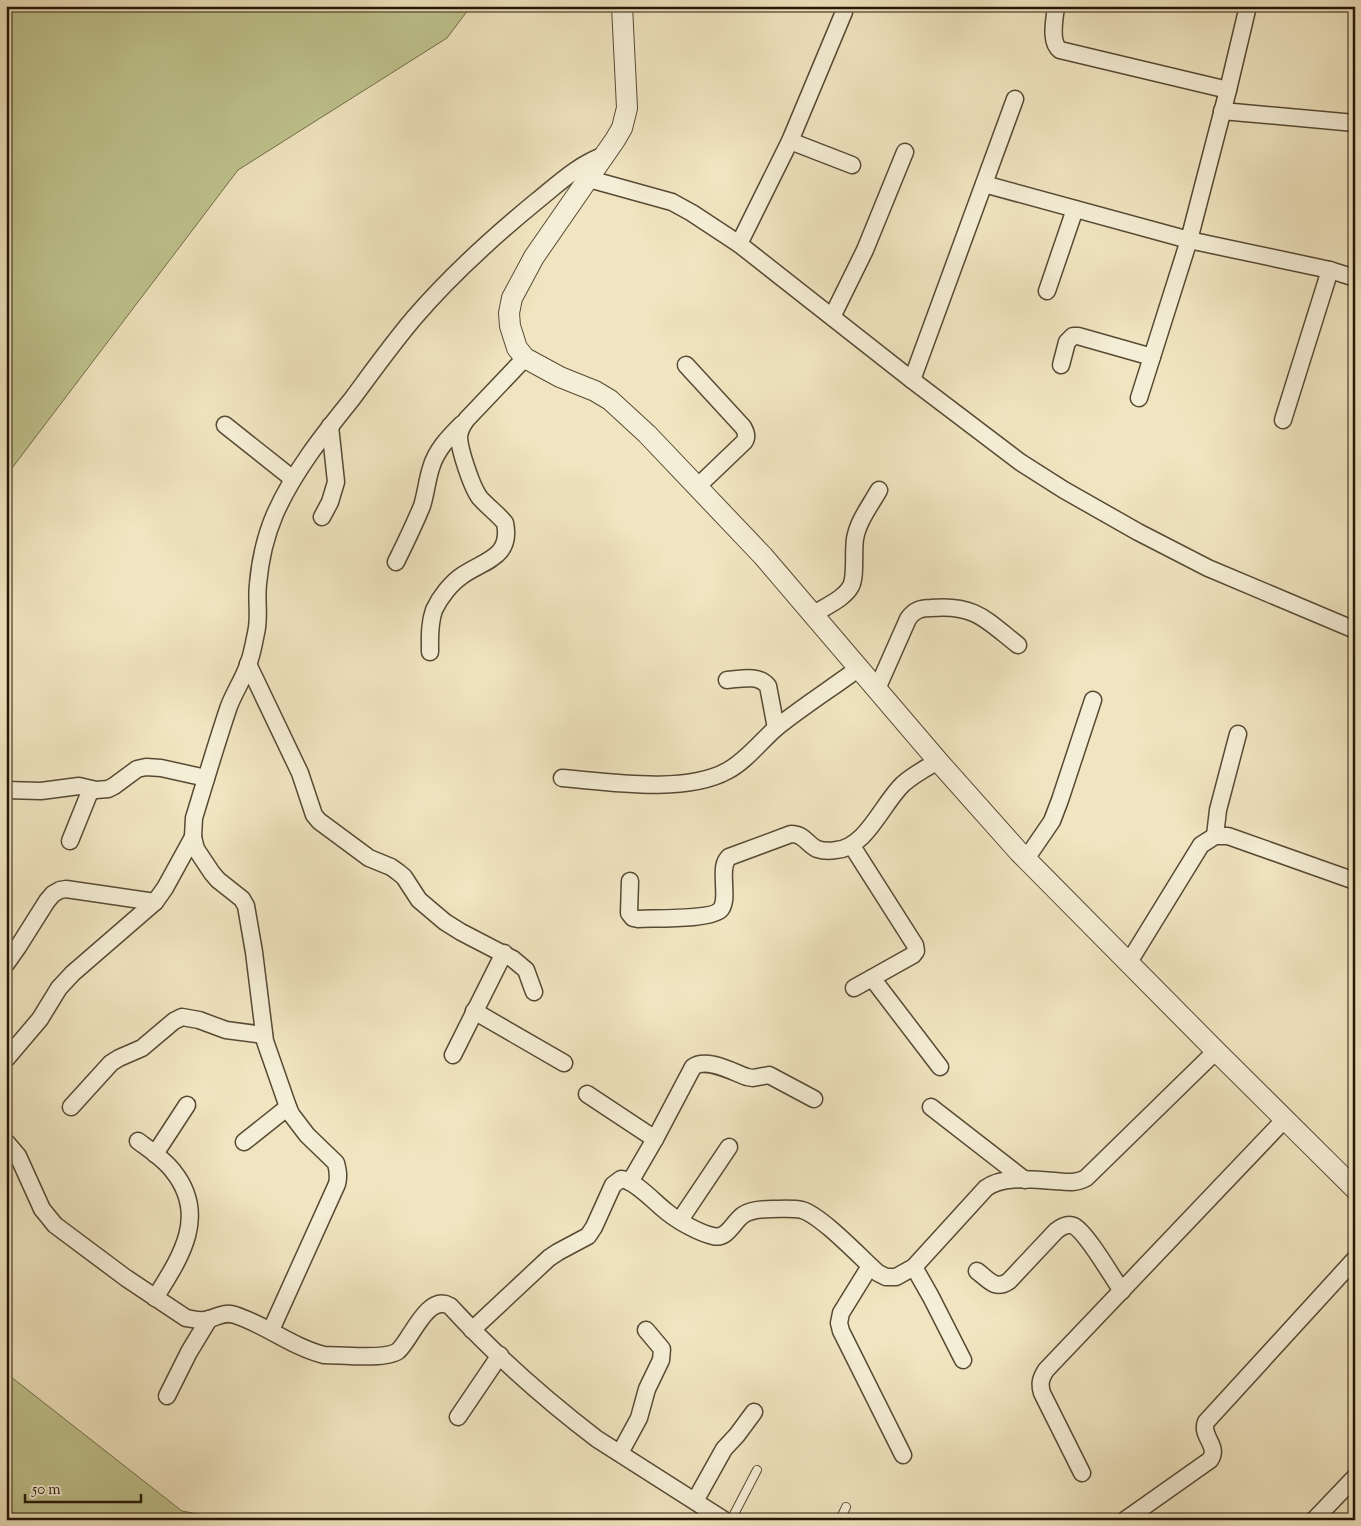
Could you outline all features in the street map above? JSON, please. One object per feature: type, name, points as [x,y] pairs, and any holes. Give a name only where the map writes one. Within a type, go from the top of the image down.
[{"type":"street","points":[[622,6],[627,108],[622,128],[534,257],[512,298],[509,313],[510,326],[517,348],[525,358],[560,377],[596,391],[628,415],[763,556],[938,761],[1026,859],[1355,1189]]},
{"type":"street","points":[[1056,6],[1054,43],[1060,50],[1228,90]]},
{"type":"street","points":[[1139,398],[1189,240],[1248,6]]},
{"type":"street","points":[[739,244],[790,141],[844,12]]},
{"type":"street","points":[[912,380],[1015,99]]},
{"type":"street","points":[[1222,112],[1355,122]]},
{"type":"street","points":[[790,141],[852,165]]},
{"type":"street","points":[[832,317],[865,250],[905,152]]},
{"type":"street","points":[[271,1330],[339,1176],[336,1163],[307,1135],[292,1114],[272,1062],[264,1035],[254,952],[246,906],[242,899],[212,873],[196,849],[193,837],[194,818],[206,778],[229,706],[248,664],[258,621],[260,566],[275,515],[292,479],[330,426],[414,318],[451,278],[497,235],[587,162],[605,155]]},
{"type":"street","points":[[589,179],[672,202],[692,213],[739,244],[1020,462],[1064,490],[1138,532],[1208,568],[1355,630]]},
{"type":"street","points":[[984,184],[1189,240],[1330,270],[1355,278]]},
{"type":"street","points":[[1047,291],[1075,209]]},
{"type":"street","points":[[1283,420],[1330,270]]},
{"type":"street","points":[[1061,365],[1067,342],[1073,336],[1152,357]]},
{"type":"street","points":[[396,562],[410,536],[421,508],[433,461],[444,443],[525,358]]},
{"type":"street","points":[[686,365],[743,427],[746,435],[744,442],[697,487]]},
{"type":"street","points":[[430,652],[431,622],[440,601],[462,575],[499,554],[506,539],[505,523],[480,498],[475,490],[460,446],[462,424]]},
{"type":"street","points":[[225,425],[292,479]]},
{"type":"street","points":[[322,517],[330,502],[336,482],[330,426]]},
{"type":"street","points":[[814,614],[840,598],[850,588],[853,582],[854,547],[857,530],[879,490]]},
{"type":"street","points":[[877,689],[908,619],[917,610],[942,607],[968,610],[980,615],[1018,645]]},
{"type":"street","points":[[248,664],[300,773],[314,815],[319,822],[369,858],[398,872],[404,877],[419,900],[445,922],[513,959],[526,970],[534,992]]},
{"type":"street","points":[[562,778],[650,785],[678,784],[705,779],[727,771],[739,763],[776,728],[859,668]]},
{"type":"street","points":[[727,680],[755,678],[766,682],[776,728]]},
{"type":"street","points":[[1026,859],[1052,821],[1093,700]]},
{"type":"street","points":[[1215,836],[1218,810],[1238,734]]},
{"type":"street","points":[[630,881],[629,913],[633,918],[709,916],[716,913],[724,902],[724,866],[729,857],[791,834],[800,835],[812,846],[822,850],[835,851],[846,849],[859,841],[904,783],[938,761]]},
{"type":"street","points":[[6,790],[40,791],[79,786],[102,790],[114,786],[137,769],[146,767],[161,768],[206,778]]},
{"type":"street","points":[[70,841],[91,789]]},
{"type":"street","points":[[1129,962],[1201,845],[1215,836],[1228,836],[1355,881]]},
{"type":"street","points":[[6,1059],[40,1019],[59,988],[73,973],[155,902],[165,888],[193,837]]},
{"type":"street","points":[[852,846],[916,947],[913,955],[854,988]]},
{"type":"street","points":[[6,964],[47,901],[60,890],[66,889],[155,902]]},
{"type":"street","points":[[453,1055],[504,953]]},
{"type":"street","points":[[872,978],[940,1067]]},
{"type":"street","points":[[474,1011],[564,1063]]},
{"type":"street","points":[[72,1107],[118,1058],[142,1048],[174,1021],[182,1018],[199,1020],[226,1030],[264,1035]]},
{"type":"street","points":[[472,1330],[549,1258],[588,1236],[594,1228],[613,1185],[621,1179],[630,1182],[680,1220],[717,1237],[726,1232],[743,1215],[752,1212],[765,1209],[804,1211],[818,1218],[882,1276],[891,1277],[901,1274],[914,1267],[986,1188],[993,1183],[1025,1180],[1077,1182],[1086,1178],[1216,1051]]},
{"type":"street","points":[[630,1182],[697,1064],[709,1063],[746,1077],[753,1078],[769,1075],[814,1099]]},
{"type":"street","points":[[587,1094],[655,1139]]},
{"type":"street","points":[[155,1154],[187,1104]]},
{"type":"street","points":[[244,1142],[288,1107]]},
{"type":"street","points":[[931,1107],[1025,1180]]},
{"type":"street","points":[[1082,1473],[1042,1392],[1040,1381],[1046,1370],[1285,1119]]},
{"type":"street","points":[[138,1141],[173,1171],[184,1187],[190,1217],[185,1244],[175,1266],[156,1298]]},
{"type":"street","points":[[6,1142],[18,1156],[42,1209],[50,1220],[67,1235],[186,1318],[196,1320],[209,1319],[223,1314],[235,1315],[271,1330],[304,1348],[324,1354],[385,1356],[397,1352],[433,1306],[442,1303],[450,1306],[472,1330],[597,1439],[724,1520]]},
{"type":"street","points":[[680,1220],[729,1147]]},
{"type":"street","points":[[977,1271],[992,1283],[1003,1285],[1056,1231],[1063,1226],[1069,1225],[1074,1226],[1087,1239],[1122,1291]]},
{"type":"street","points":[[1125,1520],[1212,1457],[1214,1449],[1205,1430],[1206,1422],[1355,1259]]},
{"type":"street","points":[[870,1266],[841,1313],[839,1323],[841,1331],[903,1455]]},
{"type":"street","points":[[914,1267],[963,1360]]},
{"type":"street","points":[[167,1396],[189,1352],[209,1319]]},
{"type":"street","points":[[620,1453],[639,1418],[647,1389],[662,1360],[662,1349],[646,1330]]},
{"type":"street","points":[[458,1417],[500,1355]]},
{"type":"street","points":[[694,1501],[724,1449],[754,1412]]},
{"type":"street","points":[[1314,1520],[1355,1477]]},
{"type":"lane","points":[[731,1520],[757,1470]]},
{"type":"lane","points":[[840,1520],[846,1508]]},
{"type":"green space","points":[[6,6],[471,6],[447,38],[238,170],[6,476]]},
{"type":"green space","points":[[6,1373],[182,1511],[229,1520],[6,1520]]}]
